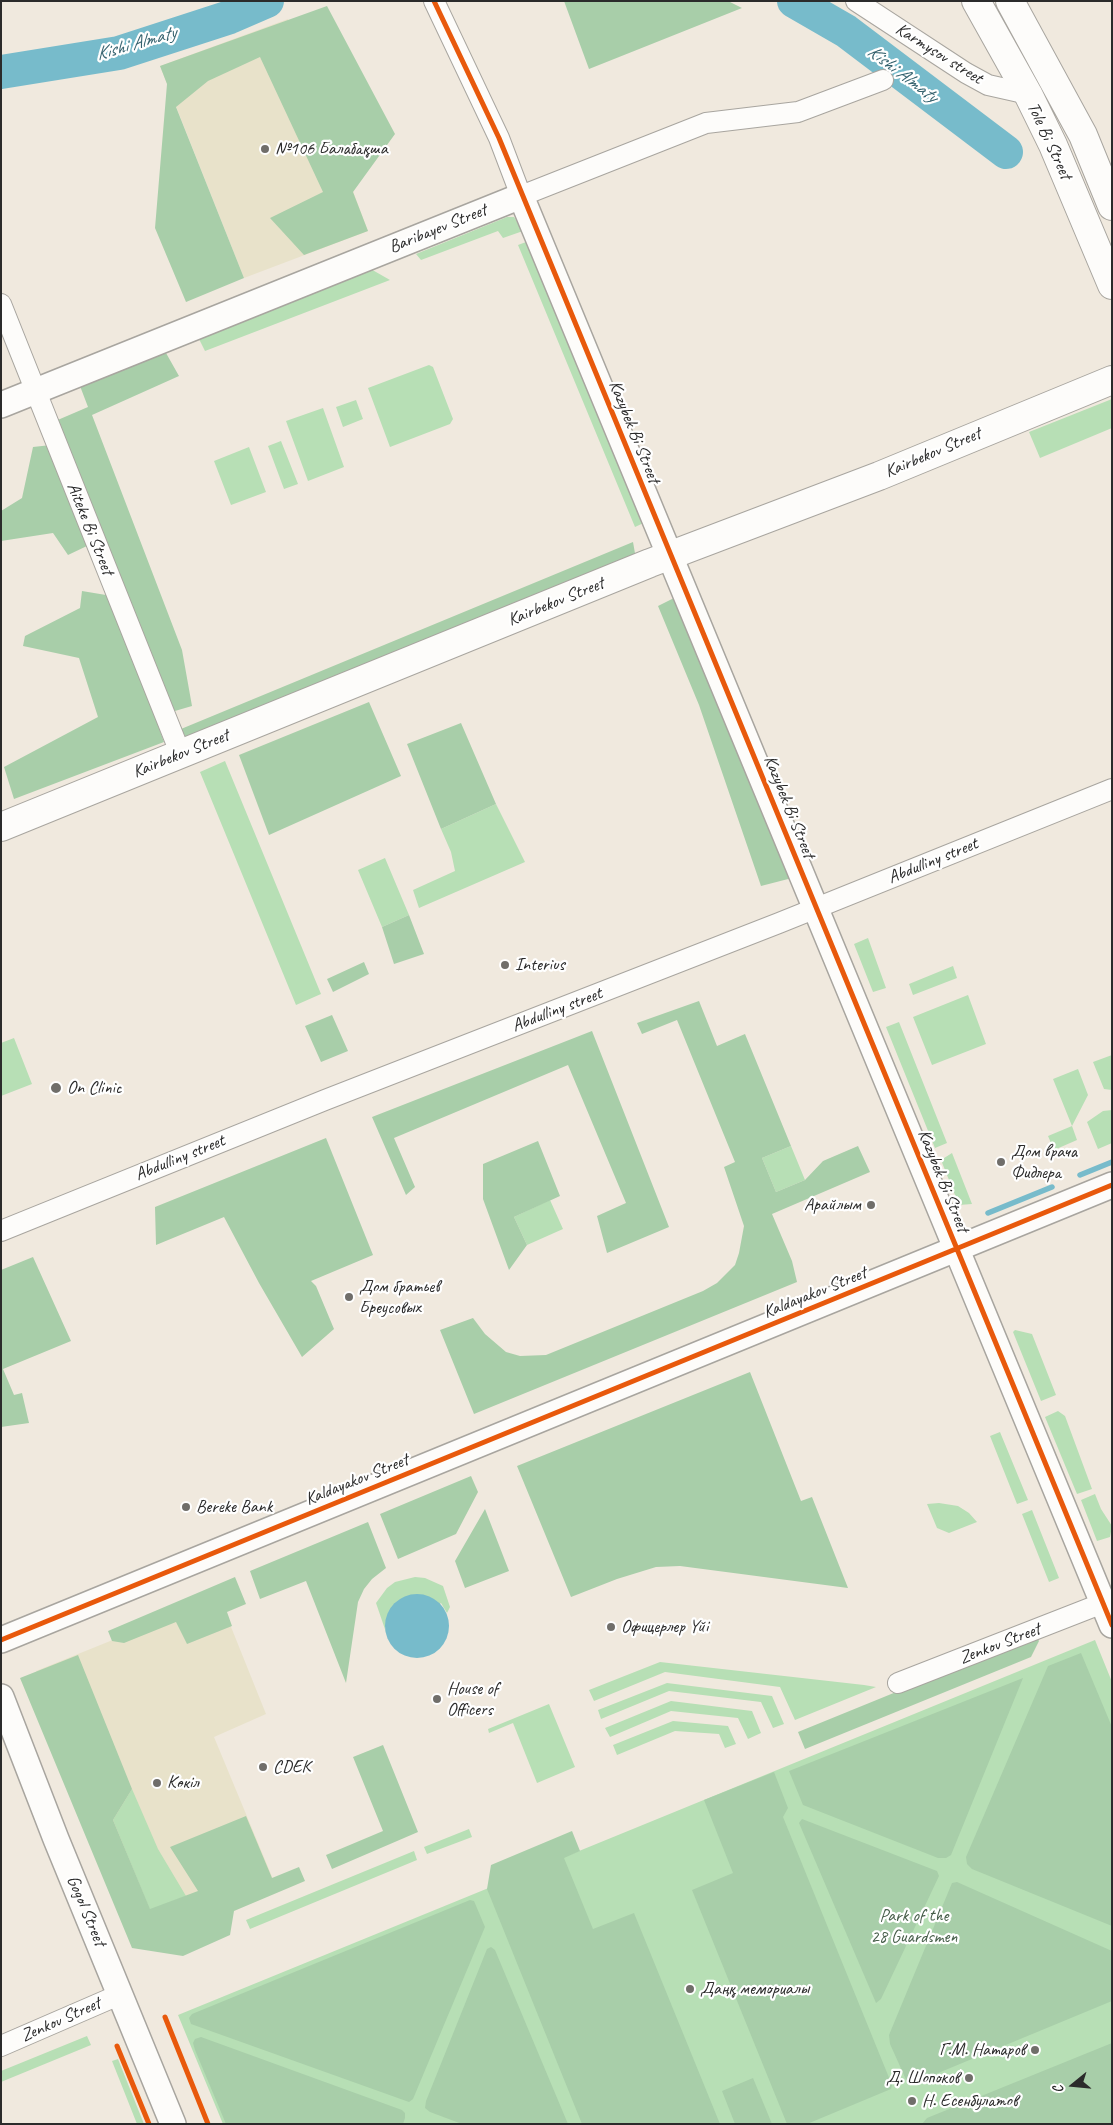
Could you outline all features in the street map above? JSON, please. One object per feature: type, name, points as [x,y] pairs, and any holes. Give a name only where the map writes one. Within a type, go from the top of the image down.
[{"type":"main road","name":"Tole Bi Street","points":[[976,1],[1028,94],[1053,145],[1112,285]]},
{"type":"main road","name":"Tole Bi Street","points":[[1010,1],[1083,135],[1112,206]]},
{"type":"main road","name":"Kairbekov Street","points":[[1,827],[670,555],[879,476],[1112,380]]},
{"type":"street","name":"Kazybek Bi Street","points":[[434,1],[499,138],[521,196],[1107,1614]]},
{"type":"street","name":"Karmysov street","points":[[856,1],[966,73],[988,84],[1028,94]]},
{"type":"street","name":"Baribayev Street","points":[[1,405],[706,123],[798,112],[883,80]]},
{"type":"street","name":"Aiteke Bi Street","points":[[1,304],[180,755]]},
{"type":"street","name":"Abdulliny street","points":[[1,1231],[305,1108],[816,908],[1112,789]]},
{"type":"street","name":"Kaldayakov Street","points":[[1,1640],[1112,1185]]},
{"type":"street","name":"Zenkov Street","points":[[898,1683],[1107,1614]]},
{"type":"street","name":"Gogol Street","points":[[1,1697],[56,1839],[173,2124]]},
{"type":"street","name":"Zenkov Street","points":[[1,2046],[121,1994]]},
{"type":"shaded area","name":"№106 Балабақша","points":[[288,19],[368,231],[244,278],[160,66]]},
{"type":"shaded area","name":"Көкіл","points":[[219,1597],[266,1714],[214,1737],[273,1879],[143,1931],[36,1671]]},
{"type":"green space","points":[[564,1],[728,1],[742,8],[589,69]]},
{"type":"green space","points":[[327,6],[395,134],[353,192],[368,231],[304,255],[270,218],[323,192],[260,57],[208,81],[176,107],[244,278],[186,302],[155,228],[167,84],[160,66]]},
{"type":"green space","points":[[507,217],[514,217],[523,231],[503,238],[498,231],[421,260],[416,254]]},
{"type":"green space","points":[[534,239],[650,520],[635,527],[518,245]]},
{"type":"green space","points":[[369,268],[390,280],[205,351],[197,335]]},
{"type":"green space","points":[[166,353],[179,376],[92,415],[182,650],[192,706],[168,713],[53,422],[88,407],[80,386]]},
{"type":"green space","points":[[429,365],[433,367],[453,419],[450,424],[390,447],[368,388]]},
{"type":"green space","points":[[1112,399],[1112,428],[1040,458],[1029,432]]},
{"type":"green space","points":[[356,400],[363,419],[343,427],[336,407]]},
{"type":"green space","points":[[323,408],[344,467],[308,481],[286,421]]},
{"type":"green space","points":[[281,441],[298,484],[284,489],[268,446]]},
{"type":"green space","points":[[51,445],[89,545],[68,555],[53,533],[1,541],[1,511],[22,498],[33,447]]},
{"type":"green space","points":[[249,447],[266,492],[231,505],[214,461]]},
{"type":"green space","points":[[633,542],[636,559],[188,741],[181,729]]},
{"type":"green space","points":[[82,591],[112,596],[164,742],[14,799],[4,767],[98,717],[79,658],[23,646],[25,636],[80,608]]},
{"type":"green space","points":[[676,597],[792,878],[761,886],[699,705],[658,606]]},
{"type":"green space","points":[[369,702],[401,776],[269,835],[239,755]]},
{"type":"green space","points":[[461,723],[496,804],[441,829],[407,744]]},
{"type":"green space","points":[[225,761],[321,994],[296,1005],[200,772]]},
{"type":"green space","points":[[496,804],[525,862],[419,908],[413,890],[455,871],[451,852],[441,829]]},
{"type":"green space","points":[[385,858],[409,915],[382,927],[358,870]]},
{"type":"green space","points":[[409,915],[424,954],[394,964],[382,927]]},
{"type":"green space","points":[[868,938],[886,988],[873,992],[854,944]]},
{"type":"green space","points":[[364,962],[369,974],[333,992],[327,979]]},
{"type":"green space","points":[[953,966],[957,978],[913,995],[909,984]]},
{"type":"green space","points":[[968,995],[986,1044],[932,1065],[913,1017]]},
{"type":"green space","points":[[699,1001],[717,1046],[745,1034],[791,1146],[762,1158],[776,1192],[805,1180],[823,1161],[858,1146],[870,1172],[772,1214],[792,1261],[797,1282],[474,1414],[440,1330],[473,1318],[485,1334],[506,1352],[520,1356],[546,1355],[703,1291],[717,1283],[735,1265],[744,1226],[724,1167],[735,1162],[677,1020],[642,1034],[637,1023]]},
{"type":"green space","points":[[332,1015],[348,1051],[321,1062],[305,1026]]},
{"type":"green space","points":[[899,1022],[947,1143],[935,1148],[886,1027]]},
{"type":"green space","points":[[592,1031],[669,1227],[607,1253],[597,1216],[626,1203],[568,1065],[394,1138],[415,1187],[406,1195],[372,1117]]},
{"type":"green space","points":[[14,1038],[32,1084],[1,1096],[1,1043]]},
{"type":"green space","points":[[1112,1055],[1112,1090],[1104,1089],[1093,1062]]},
{"type":"green space","points":[[1078,1069],[1088,1095],[1072,1126],[1053,1079]]},
{"type":"green space","points":[[1112,1110],[1112,1143],[1098,1149],[1087,1122],[1103,1111]]},
{"type":"green space","points":[[1072,1126],[1077,1140],[1054,1150],[1048,1136]]},
{"type":"green space","points":[[326,1138],[373,1255],[311,1281],[316,1286],[334,1329],[302,1357],[259,1283],[224,1217],[156,1245],[155,1207]]},
{"type":"green space","points":[[538,1141],[560,1196],[514,1217],[527,1245],[509,1270],[483,1199],[483,1164]]},
{"type":"green space","points":[[791,1146],[805,1180],[776,1192],[762,1158]]},
{"type":"green space","points":[[952,1153],[972,1204],[959,1205],[941,1160]]},
{"type":"green space","points":[[550,1200],[563,1229],[527,1245],[514,1217]]},
{"type":"green space","points":[[33,1257],[71,1341],[3,1369],[14,1395],[22,1393],[29,1423],[1,1427],[1,1270]]},
{"type":"green space","points":[[1015,1330],[1032,1334],[1056,1395],[1041,1401],[1013,1332]]},
{"type":"green space","points":[[750,1372],[801,1501],[812,1497],[848,1588],[680,1566],[656,1567],[617,1579],[571,1597],[517,1466]]},
{"type":"green space","points":[[1058,1411],[1065,1416],[1092,1489],[1077,1494],[1045,1417]]},
{"type":"green space","points":[[1000,1432],[1028,1500],[1017,1504],[990,1436]]},
{"type":"green space","points":[[471,1476],[478,1492],[456,1534],[398,1559],[380,1514]]},
{"type":"green space","points":[[1095,1494],[1101,1509],[1112,1526],[1110,1537],[1097,1541],[1081,1500]]},
{"type":"green space","points":[[939,1503],[958,1506],[969,1513],[977,1522],[949,1533],[937,1528],[927,1504]]},
{"type":"green space","points":[[485,1509],[509,1571],[465,1588],[455,1561]]},
{"type":"green space","points":[[1032,1510],[1059,1578],[1049,1582],[1022,1514]]},
{"type":"green space","points":[[368,1522],[386,1568],[372,1579],[364,1589],[358,1602],[346,1683],[306,1581],[260,1599],[250,1571]]},
{"type":"green space","points":[[235,1577],[246,1604],[227,1612],[232,1626],[187,1644],[176,1622],[124,1643],[112,1641],[108,1631]]},
{"type":"green space","points":[[415,1577],[425,1578],[443,1586],[450,1607],[447,1613],[441,1603],[385,1627],[388,1638],[376,1603],[387,1588],[395,1582]]},
{"type":"green space","points":[[1036,1635],[1039,1641],[1031,1657],[805,1749],[798,1732]]},
{"type":"green space","name":"Park of the 28 Guardsmen","points":[[1095,1640],[1112,1682],[1112,2124],[223,2124],[178,2015]]},
{"type":"green space","points":[[1081,1653],[1112,1727],[1112,1926],[972,1869],[967,1864],[966,1857],[1048,1666]]},
{"type":"green space","points":[[78,1655],[132,1789],[113,1820],[150,1909],[198,1891],[170,1847],[246,1816],[272,1878],[299,1867],[305,1881],[234,1911],[230,1935],[183,1956],[132,1948],[20,1678]]},
{"type":"green space","points":[[660,1662],[876,1687],[795,1720],[780,1687],[665,1672],[594,1701],[589,1690]]},
{"type":"green space","points":[[1023,1678],[951,1855],[946,1858],[938,1858],[803,1805],[789,1771]]},
{"type":"green space","points":[[667,1683],[772,1696],[784,1724],[773,1728],[761,1702],[669,1691],[601,1719],[598,1710]]},
{"type":"green space","points":[[671,1701],[752,1711],[761,1733],[748,1739],[738,1718],[671,1711],[610,1737],[605,1728]]},
{"type":"green space","points":[[549,1704],[575,1767],[537,1783],[513,1723],[489,1733],[488,1729]]},
{"type":"green space","points":[[673,1721],[728,1726],[736,1744],[725,1748],[719,1734],[675,1731],[617,1755],[613,1745]]},
{"type":"green space","points":[[383,1745],[418,1832],[332,1869],[326,1855],[383,1831],[353,1757]]},
{"type":"green space","points":[[774,1772],[788,1808],[783,1817],[892,2085],[891,2089],[807,2124],[787,2124],[692,1890],[733,1873],[704,1800]]},
{"type":"green space","points":[[132,1789],[158,1849],[186,1896],[150,1910],[113,1820]]},
{"type":"green space","points":[[802,1819],[937,1871],[939,1876],[881,1999],[876,2003],[799,1823]]},
{"type":"green space","points":[[469,1829],[472,1837],[427,1854],[424,1847]]},
{"type":"green space","points":[[572,1831],[580,1851],[564,1858],[593,1929],[634,1913],[720,2124],[582,2124],[487,1889],[491,1865]]},
{"type":"green space","points":[[414,1851],[417,1860],[250,1929],[246,1920]]},
{"type":"green space","points":[[957,1882],[1112,1951],[1112,2001],[908,2084],[890,2044],[889,2035],[952,1883]]},
{"type":"green space","points":[[470,1900],[474,1901],[485,1927],[413,2099],[409,2102],[191,2024],[189,2018],[192,2014]]},
{"type":"green space","points":[[491,1947],[495,1950],[568,2124],[462,2124],[430,2112],[425,2108],[426,2101],[487,1949]]},
{"type":"green space","points":[[87,2036],[91,2045],[1,2082],[1,2071]]},
{"type":"green space","points":[[201,2037],[402,2110],[405,2113],[403,2124],[226,2124],[195,2050],[193,2043],[195,2039]]},
{"type":"green space","points":[[1112,2043],[1112,2124],[922,2124],[927,2118]]},
{"type":"green space","points":[[118,2059],[144,2124],[137,2124],[112,2061]]},
{"type":"green space","points":[[753,2078],[772,2124],[735,2124],[722,2091]]},
{"type":"water","points":[[417,1594],[435,1600],[443,1608],[449,1626],[443,1644],[435,1652],[417,1658],[399,1652],[391,1644],[385,1626],[391,1608],[399,1600]]},
{"type":"waterway","name":"Kіshі Almaty","points":[[1,72],[119,53],[230,17],[267,1]]},
{"type":"waterway","name":"Kіshі Almaty","points":[[794,1],[846,31],[1006,152]]},
{"type":"waterway","points":[[1080,1175],[1112,1162]]},
{"type":"waterway","points":[[988,1213],[1052,1187]]},
{"type":"cycle path","points":[[434,1],[499,138],[1112,1625]]},
{"type":"cycle path","points":[[1,1640],[1112,1185]]},
{"type":"cycle path","points":[[165,2017],[208,2124]]},
{"type":"cycle path","points":[[117,2046],[149,2124]]},
{"type":"place","name":"№106 Балабақша","points":[[265,149]]},
{"type":"place","name":"Interius","points":[[505,965]]},
{"type":"place","name":"On Clinic","points":[[56,1088]]},
{"type":"place","name":"Дом врача Фидлера","points":[[1001,1162]]},
{"type":"place","name":"Арайлым","points":[[871,1205]]},
{"type":"place","name":"Дом братьев Бреусовых","points":[[349,1297]]},
{"type":"place","name":"Bereke Bank","points":[[186,1507]]},
{"type":"place","name":"Офицерлер Үйі","points":[[611,1627]]},
{"type":"place","name":"House of Officers","points":[[437,1699]]},
{"type":"place","name":"CDEK","points":[[263,1767]]},
{"type":"place","name":"Көкіл","points":[[157,1783]]},
{"type":"place","name":"Даңқ мемориалы","points":[[690,1989]]},
{"type":"place","name":"Г.М. Натаров","points":[[1035,2050]]},
{"type":"place","name":"Д. Шопоков","points":[[969,2078]]},
{"type":"place","name":"Н. Есенбулатов","points":[[912,2101]]}]
